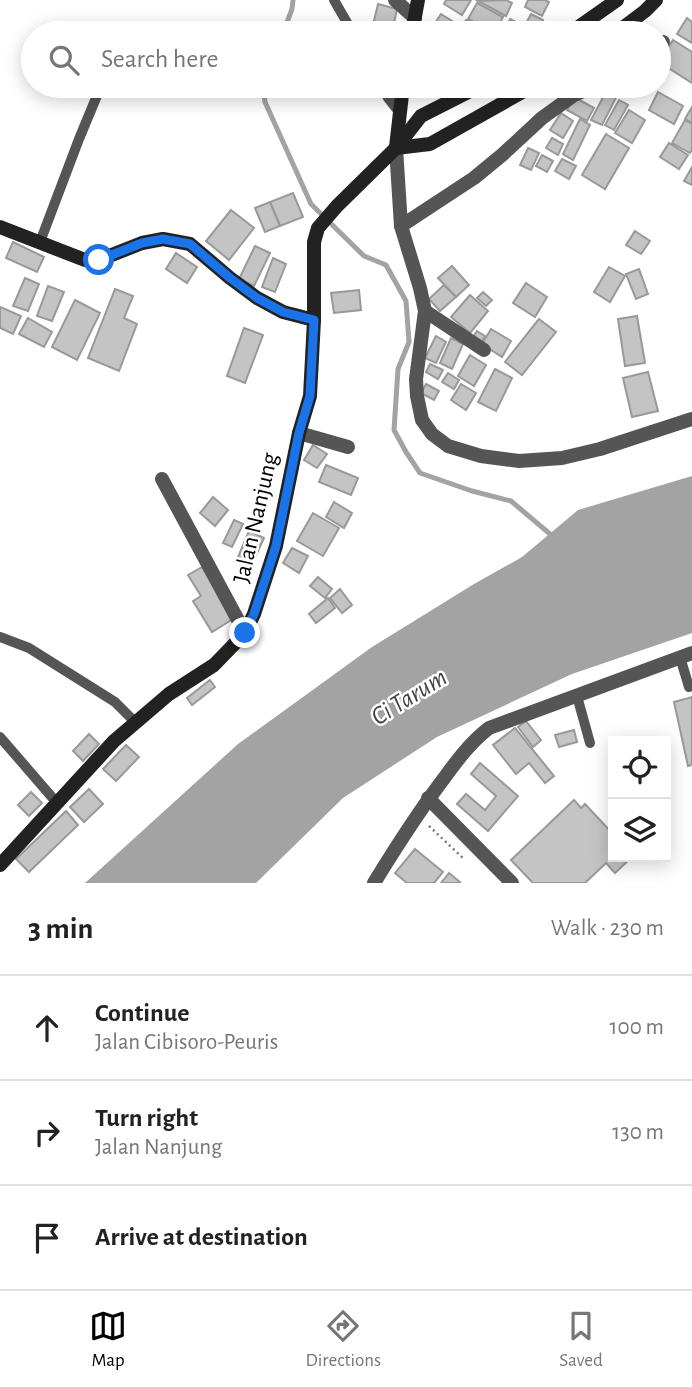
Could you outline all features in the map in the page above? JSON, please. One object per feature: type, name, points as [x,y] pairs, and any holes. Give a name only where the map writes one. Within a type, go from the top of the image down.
[{"type":"main road","points":[[414,21],[418,0]]},
{"type":"main road","points":[[587,21],[617,0]]},
{"type":"main road","points":[[632,21],[656,0]]},
{"type":"main road","points":[[402,98],[396,148],[430,144],[512,98]]},
{"type":"main road","name":"Jalan Nanjung","points":[[0,864],[114,741],[169,694],[214,665],[245,633],[254,614],[276,546],[299,433],[310,396],[314,242],[318,228],[396,148],[421,116],[456,98]]},
{"type":"main road","points":[[0,227],[85,260],[99,260],[142,243],[163,239],[190,244],[257,298],[283,312],[314,320]]},
{"type":"street","points":[[395,0],[415,18]]},
{"type":"street","points":[[401,226],[474,178],[568,98]]},
{"type":"street","points":[[396,148],[401,226],[425,311],[416,379],[417,396],[422,420],[432,433],[448,446],[481,456],[519,461],[562,458],[600,449],[692,419]]},
{"type":"street","points":[[425,311],[484,350]]},
{"type":"street","points":[[299,433],[348,447]]},
{"type":"street","points":[[162,480],[245,633]]},
{"type":"street","points":[[374,883],[428,798],[464,751],[489,728],[686,655]]},
{"type":"street","points":[[428,798],[512,883]]},
{"type":"lane","points":[[334,0],[346,21]]},
{"type":"lane","points":[[40,242],[96,98]]},
{"type":"lane","points":[[388,98],[399,112]]},
{"type":"lane","points":[[0,637],[29,648],[115,702],[135,722]]},
{"type":"lane","points":[[686,655],[689,687]]},
{"type":"lane","points":[[577,696],[590,743]]},
{"type":"lane","points":[[0,737],[57,803]]},
{"type":"path","points":[[417,815],[472,866]]},
{"type":"water","name":"Ci Tarum","points":[[692,476],[692,633],[572,674],[437,737],[343,798],[256,883],[85,883],[238,744],[372,647],[522,557],[578,510]]},
{"type":"building","points":[[446,0],[471,0],[462,15],[444,4]]},
{"type":"building","points":[[506,0],[512,3],[506,16],[478,1]]},
{"type":"building","points":[[528,0],[549,2],[542,16],[525,7]]},
{"type":"building","points":[[477,3],[503,17],[501,21],[468,19]]},
{"type":"building","points":[[378,4],[397,9],[394,21],[374,21]]},
{"type":"building","points":[[441,14],[452,21],[436,21]]},
{"type":"building","points":[[531,14],[543,20],[542,21],[527,21]]},
{"type":"building","points":[[687,18],[692,22],[692,43],[677,34]]},
{"type":"building","points":[[673,40],[692,52],[692,83],[671,70]]},
{"type":"building","points":[[573,98],[594,108],[587,121],[567,110]]},
{"type":"building","points":[[603,98],[616,98],[602,125],[591,120]]},
{"type":"building","points":[[655,98],[669,98],[683,106],[674,124],[649,110]]},
{"type":"building","points":[[619,100],[628,105],[614,130],[605,125]]},
{"type":"building","points":[[692,107],[692,123],[685,119]]},
{"type":"building","points":[[629,110],[645,120],[632,143],[615,133]]},
{"type":"building","points":[[561,113],[573,121],[563,138],[550,130]]},
{"type":"building","points":[[580,119],[590,125],[573,160],[563,154]]},
{"type":"building","points":[[685,120],[692,124],[690,153],[672,143]]},
{"type":"building","points":[[606,134],[629,148],[605,189],[582,175]]},
{"type":"building","points":[[552,138],[563,144],[558,155],[546,148]]},
{"type":"building","points":[[669,143],[688,155],[679,169],[660,157]]},
{"type":"building","points":[[528,148],[539,153],[531,170],[520,165]]},
{"type":"building","points":[[542,155],[553,161],[547,172],[536,166]]},
{"type":"building","points":[[562,159],[576,166],[569,179],[555,171]]},
{"type":"building","points":[[692,167],[692,185],[684,181]]},
{"type":"building","points":[[293,193],[303,217],[280,226],[270,202]]},
{"type":"building","points":[[270,202],[280,226],[265,232],[255,208]]},
{"type":"building","points":[[231,210],[254,228],[229,260],[206,241]]},
{"type":"building","points":[[635,231],[650,241],[641,254],[626,245]]},
{"type":"building","points":[[13,242],[44,257],[37,272],[6,258]]},
{"type":"building","points":[[255,246],[270,253],[254,286],[239,279]]},
{"type":"building","points":[[176,253],[197,267],[187,283],[166,269]]},
{"type":"building","points":[[273,258],[286,264],[275,292],[262,287]]},
{"type":"building","points":[[452,266],[469,285],[456,297],[438,278]]},
{"type":"building","points":[[609,267],[625,276],[610,302],[594,292]]},
{"type":"building","points":[[639,269],[648,294],[636,299],[626,274]]},
{"type":"building","points":[[25,278],[39,284],[28,311],[13,306]]},
{"type":"building","points":[[526,283],[547,297],[535,317],[513,303]]},
{"type":"building","points":[[444,285],[456,297],[440,311],[429,299]]},
{"type":"building","points":[[48,286],[64,292],[52,321],[37,316]]},
{"type":"building","points":[[115,289],[133,296],[124,318],[137,324],[119,371],[88,358]]},
{"type":"building","points":[[359,290],[361,310],[334,313],[331,293]]},
{"type":"building","points":[[483,292],[492,300],[486,306],[477,298]]},
{"type":"building","points":[[470,295],[488,311],[470,333],[451,317]]},
{"type":"building","points":[[75,300],[100,313],[77,360],[52,347]]},
{"type":"building","points":[[0,307],[21,316],[13,334],[0,328]]},
{"type":"building","points":[[637,316],[645,363],[625,366],[618,319]]},
{"type":"building","points":[[28,318],[52,332],[44,347],[19,334]]},
{"type":"building","points":[[539,319],[556,332],[522,375],[505,362]]},
{"type":"building","points":[[244,328],[263,335],[245,383],[227,376]]},
{"type":"building","points":[[491,329],[511,341],[502,357],[482,344]]},
{"type":"building","points":[[477,331],[485,336],[480,345],[472,339]]},
{"type":"building","points":[[436,336],[446,342],[436,363],[425,358]]},
{"type":"building","points":[[451,338],[463,344],[452,369],[440,363]]},
{"type":"building","points":[[470,355],[486,365],[474,386],[458,376]]},
{"type":"building","points":[[430,364],[443,370],[438,379],[426,372]]},
{"type":"building","points":[[495,369],[512,378],[496,411],[478,402]]},
{"type":"building","points":[[648,372],[658,411],[632,417],[623,378]]},
{"type":"building","points":[[448,373],[459,380],[454,389],[442,382]]},
{"type":"building","points":[[426,384],[439,391],[434,400],[421,393]]},
{"type":"building","points":[[461,384],[476,393],[466,410],[451,400]]},
{"type":"building","points":[[313,445],[327,454],[317,468],[304,460]]},
{"type":"building","points":[[326,465],[358,478],[351,495],[319,482]]},
{"type":"building","points":[[213,497],[228,510],[215,526],[200,513]]},
{"type":"building","points":[[334,502],[352,513],[344,528],[326,517]]},
{"type":"building","points":[[313,513],[339,528],[323,556],[297,541]]},
{"type":"building","points":[[234,520],[243,524],[232,547],[223,543]]},
{"type":"building","points":[[249,531],[264,538],[252,564],[238,557]]},
{"type":"building","points":[[292,548],[308,556],[299,573],[283,563]]},
{"type":"building","points":[[202,567],[233,619],[212,632],[193,601],[201,596],[188,575]]},
{"type":"building","points":[[318,577],[332,589],[325,598],[310,586]]},
{"type":"building","points":[[340,589],[352,605],[342,613],[330,598]]},
{"type":"building","points":[[328,598],[335,608],[316,623],[309,614]]},
{"type":"building","points":[[210,680],[215,687],[192,705],[187,698]]},
{"type":"building","points":[[692,697],[692,765],[688,766],[674,702]]},
{"type":"building","points":[[526,721],[541,740],[533,747],[518,727]]},
{"type":"building","points":[[515,728],[554,776],[545,783],[529,763],[516,774],[493,745]]},
{"type":"building","points":[[574,730],[577,742],[559,747],[555,735]]},
{"type":"building","points":[[89,734],[99,744],[83,761],[73,751]]},
{"type":"building","points":[[126,745],[139,757],[116,781],[103,769]]},
{"type":"building","points":[[480,763],[518,796],[488,831],[457,804],[466,794],[485,810],[496,796],[471,774]]},
{"type":"building","points":[[89,789],[103,804],[84,822],[70,807]]},
{"type":"building","points":[[31,792],[42,803],[29,816],[18,805]]},
{"type":"building","points":[[574,800],[581,808],[585,804],[608,829],[608,862],[627,862],[615,873],[606,863],[585,883],[533,883],[511,860]]},
{"type":"building","points":[[66,811],[78,825],[29,872],[16,859]]},
{"type":"building","points":[[415,849],[443,872],[434,883],[407,883],[395,873]]},
{"type":"building","points":[[449,873],[460,882],[441,883]]},
{"type":"waterway","points":[[288,21],[293,0]]},
{"type":"waterway","points":[[264,98],[311,204],[364,256],[386,265],[406,301],[409,342],[398,369],[394,430],[406,452],[420,473],[511,501],[553,539]]},
{"type":"route","points":[[99,260],[142,243],[163,239],[190,244],[257,298],[283,312],[314,320],[310,396],[299,433],[276,546],[263,589],[245,633]]}]
